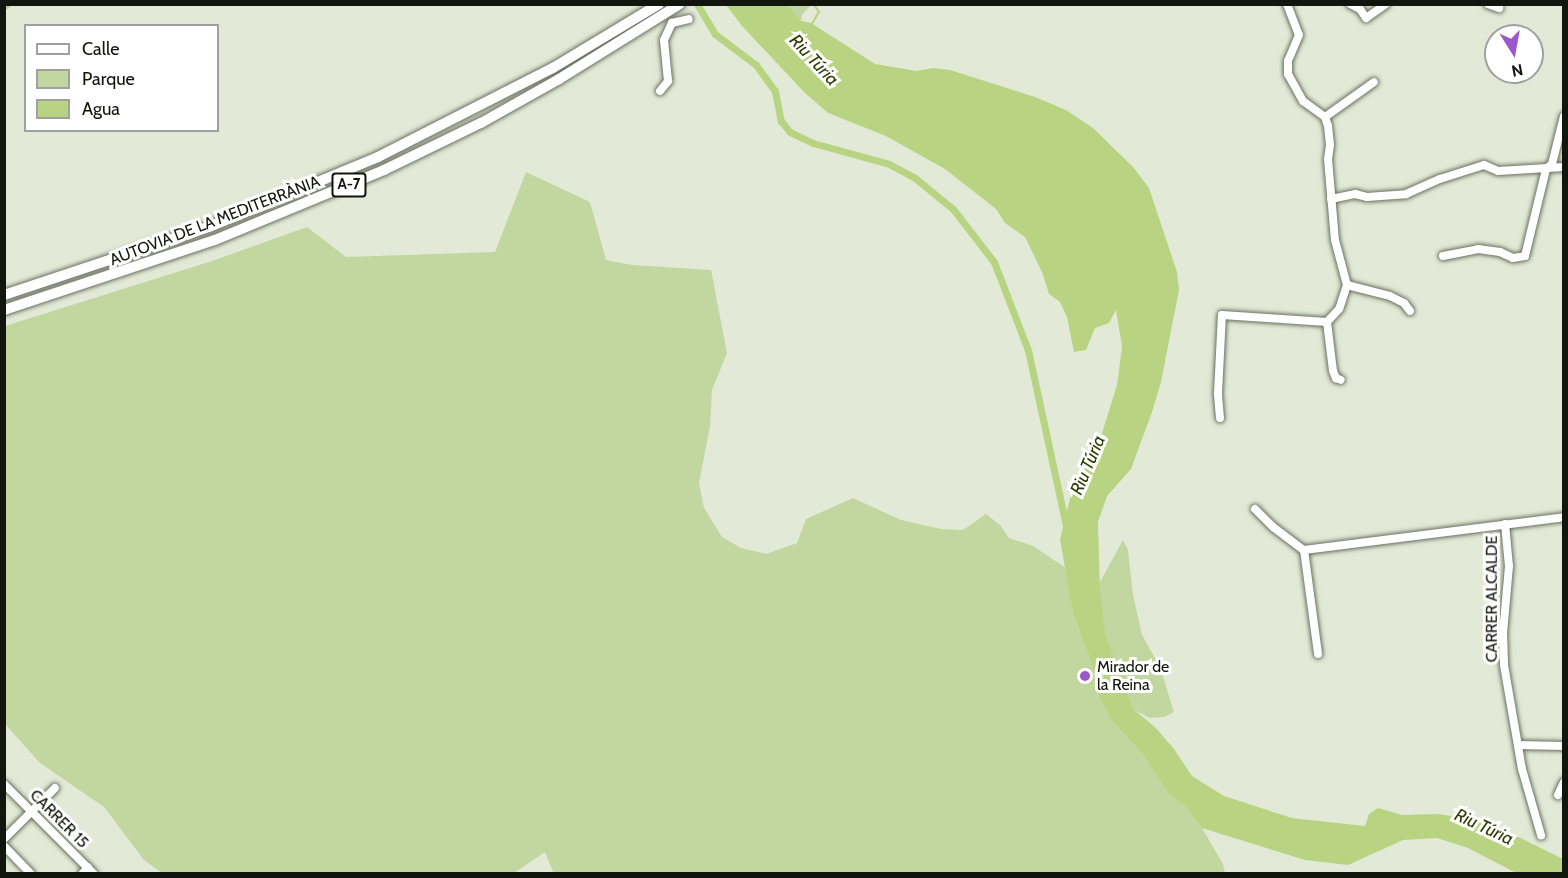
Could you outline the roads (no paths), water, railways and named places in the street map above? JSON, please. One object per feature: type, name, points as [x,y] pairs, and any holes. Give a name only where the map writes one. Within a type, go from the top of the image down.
[{"type":"highway","name":"AUTOVIA DE LA MEDITERRÀNIA","points":[[4,310],[215,240],[364,179],[481,123],[559,79],[640,23],[659,4]]},
{"type":"highway","name":"AUTOVIA DE LA MEDITERRÀNIA","points":[[4,295],[137,253],[298,192],[475,110],[680,4]]},
{"type":"street","points":[[1287,4],[1299,35],[1288,61],[1288,74],[1303,101],[1325,117],[1330,145],[1328,159],[1335,240],[1347,285],[1339,309],[1327,322],[1333,371],[1336,378],[1341,380]]},
{"type":"street","points":[[1350,4],[1360,9],[1366,18],[1386,4]]},
{"type":"street","points":[[1488,4],[1499,8]]},
{"type":"street","points":[[660,90],[668,81],[664,40],[672,24],[689,19]]},
{"type":"street","points":[[1325,117],[1374,82]]},
{"type":"street","points":[[1443,256],[1478,249],[1500,252],[1514,258],[1525,256],[1546,169],[1552,164],[1563,116]]},
{"type":"street","points":[[1331,199],[1355,194],[1367,196],[1406,194],[1440,179],[1484,165],[1498,171],[1563,167]]},
{"type":"street","points":[[1347,285],[1390,296],[1404,303],[1410,311]]},
{"type":"street","points":[[1220,418],[1218,393],[1222,315],[1327,322]]},
{"type":"street","points":[[1255,509],[1273,527],[1304,550],[1563,517]]},
{"type":"street","name":"CARRER ALCALDE","points":[[1505,524],[1509,566],[1503,648],[1518,744],[1541,835]]},
{"type":"street","points":[[1304,550],[1318,654]]},
{"type":"street","points":[[1518,744],[1563,746]]},
{"type":"street","points":[[1558,795],[1563,782]]},
{"type":"street","name":"CARRER 15","points":[[4,784],[94,873]]},
{"type":"street","points":[[4,839],[56,788]]},
{"type":"street","points":[[4,846],[31,873]]},
{"type":"street","points":[[82,873],[88,867]]},
{"type":"water","name":"Riu Túria","points":[[726,5],[788,5],[801,21],[811,23],[875,64],[917,71],[933,68],[950,70],[1035,97],[1066,110],[1093,128],[1133,167],[1149,188],[1177,272],[1179,290],[1161,382],[1152,412],[1131,469],[1107,496],[1098,522],[1100,590],[1105,634],[1133,709],[1155,727],[1174,749],[1192,776],[1224,796],[1292,818],[1365,826],[1369,814],[1378,808],[1402,815],[1438,814],[1470,819],[1500,828],[1563,859],[1563,873],[1516,873],[1468,848],[1437,838],[1403,840],[1348,865],[1305,860],[1202,828],[1185,806],[1168,793],[1143,755],[1112,721],[1099,697],[1092,665],[1073,613],[1060,539],[1071,495],[1098,446],[1117,385],[1122,347],[1116,310],[1109,323],[1095,328],[1086,350],[1074,352],[1067,317],[1060,302],[1049,294],[1042,272],[1025,237],[1005,223],[996,209],[945,169],[886,136],[828,113],[805,93],[742,26]]},
{"type":"waterway","name":"Riu Túria","points":[[697,4],[715,34],[756,65],[775,91],[781,121],[790,132],[813,143],[889,164],[915,178],[953,209],[994,262],[1028,350],[1067,530]]},
{"type":"waterway","points":[[812,24],[819,12],[813,4]]},
{"type":"place","name":"Mirador de la Reina","points":[[1085,676]]}]
